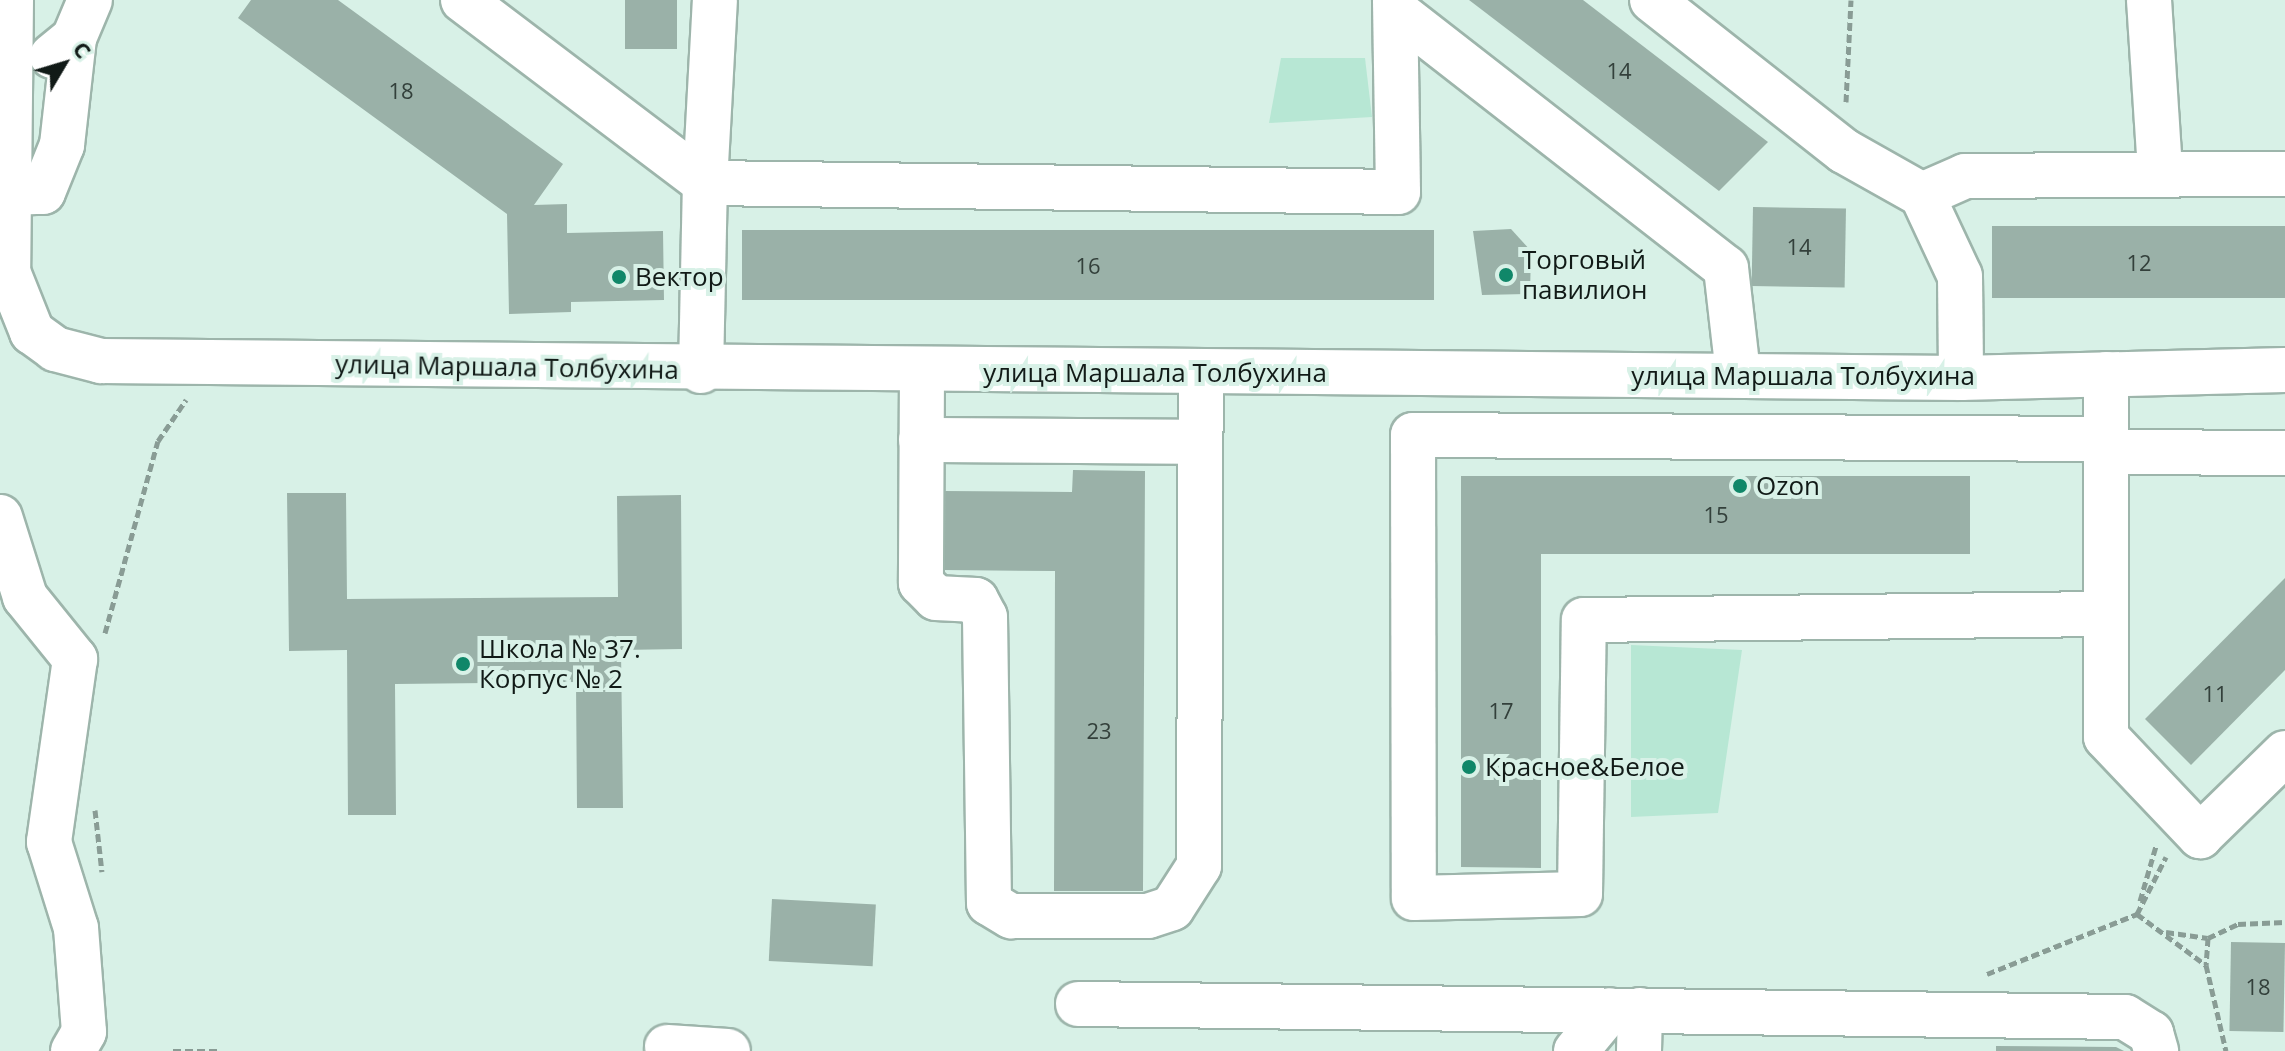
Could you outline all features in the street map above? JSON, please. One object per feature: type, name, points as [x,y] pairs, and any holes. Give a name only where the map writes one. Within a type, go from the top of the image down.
[{"type":"street","points":[[11,0],[9,193],[4,272],[16,339]]},
{"type":"street","points":[[463,0],[705,183],[1398,192],[1396,6]]},
{"type":"street","points":[[701,371],[705,183],[715,0]]},
{"type":"street","points":[[1652,0],[1844,151],[1922,195],[1960,276],[1961,378]]},
{"type":"street","points":[[2149,0],[2160,169]]},
{"type":"street","points":[[1396,6],[1726,268],[1738,374]]},
{"type":"street","points":[[10,66],[45,62],[82,19]]},
{"type":"street","points":[[9,193],[43,192],[62,145],[82,19]]},
{"type":"street","points":[[1922,195],[1965,176],[2160,169],[2285,174]]},
{"type":"street","name":"улица Маршала Толбухина","points":[[16,339],[101,361],[701,371],[1738,374],[1961,378],[2285,370]]},
{"type":"street","points":[[922,372],[923,590],[936,598],[976,600],[985,617],[984,890],[999,912],[1011,916],[1160,915],[1199,866],[1201,373]]},
{"type":"street","points":[[2106,374],[2106,737],[2200,836],[2285,753]]},
{"type":"street","points":[[2106,614],[1584,620],[1580,894],[1414,898],[1413,435],[2104,445],[2285,453]]},
{"type":"street","points":[[921,440],[1200,442]]},
{"type":"street","points":[[0,517],[25,597],[75,659],[49,842],[76,928],[84,1032],[73,1051]]},
{"type":"street","points":[[1078,1004],[1630,1024],[2125,1017],[2151,1033],[2156,1051]]},
{"type":"street","points":[[1576,1051],[1630,1024]]},
{"type":"street","points":[[667,1047],[728,1051]]},
{"type":"path","points":[[1844,151],[1851,0]]},
{"type":"path","points":[[103,641],[158,441],[189,395]]},
{"type":"path","points":[[94,800],[103,883]]},
{"type":"path","points":[[1977,979],[2137,914],[2176,811]]},
{"type":"path","points":[[2137,914],[2176,811]]},
{"type":"path","points":[[2137,914],[2166,932],[2206,965]]},
{"type":"path","points":[[2166,932],[2208,938],[2238,924],[2285,922]]},
{"type":"path","points":[[2208,938],[2206,965],[2226,1051]]},
{"type":"path","points":[[173,1051],[218,1051]]},
{"type":"green space","points":[[1281,58],[1365,58],[1372,117],[1269,123]]},
{"type":"green space","points":[[1631,645],[1742,650],[1718,813],[1631,817]]},
{"type":"building","points":[[251,0],[338,0],[563,164],[534,205],[567,204],[567,233],[663,231],[664,300],[571,302],[571,312],[509,314],[507,214],[238,18]]},
{"type":"building","points":[[625,0],[677,0],[677,49],[625,49]]},
{"type":"building","points":[[1469,0],[1583,0],[1768,142],[1719,191]]},
{"type":"building","points":[[1753,207],[1846,209],[1845,288],[1752,286]]},
{"type":"building","points":[[1992,226],[2285,226],[2285,298],[1992,298]]},
{"type":"building","name":"Торговый павилион","points":[[1511,229],[1531,251],[1530,294],[1482,295],[1473,231]]},
{"type":"building","points":[[742,230],[1434,230],[1434,300],[742,300]]},
{"type":"building","points":[[1073,470],[1145,471],[1143,891],[1054,891],[1055,571],[943,570],[943,491],[1072,492]]},
{"type":"building","points":[[1461,476],[1970,476],[1970,554],[1541,554],[1541,868],[1461,867]]},
{"type":"building","points":[[287,493],[346,493],[347,599],[618,597],[617,496],[681,495],[682,649],[621,650],[623,808],[577,808],[576,682],[395,684],[396,815],[348,815],[347,650],[289,651]]},
{"type":"building","points":[[2285,578],[2285,670],[2191,765],[2145,719]]},
{"type":"building","points":[[772,899],[876,904],[873,966],[769,961]]},
{"type":"building","points":[[2231,942],[2285,943],[2283,1032],[2229,1031]]},
{"type":"building","points":[[1996,1046],[2116,1047],[2124,1051],[1996,1051]]},
{"type":"place","name":"Торговый павилион","points":[[1506,275]]},
{"type":"place","name":"Вектор","points":[[619,277]]},
{"type":"place","name":"Ozon","points":[[1740,486]]},
{"type":"place","name":"Школа № 37. Корпус № 2","points":[[463,664]]},
{"type":"place","name":"Красное&Белое","points":[[1469,767]]}]
